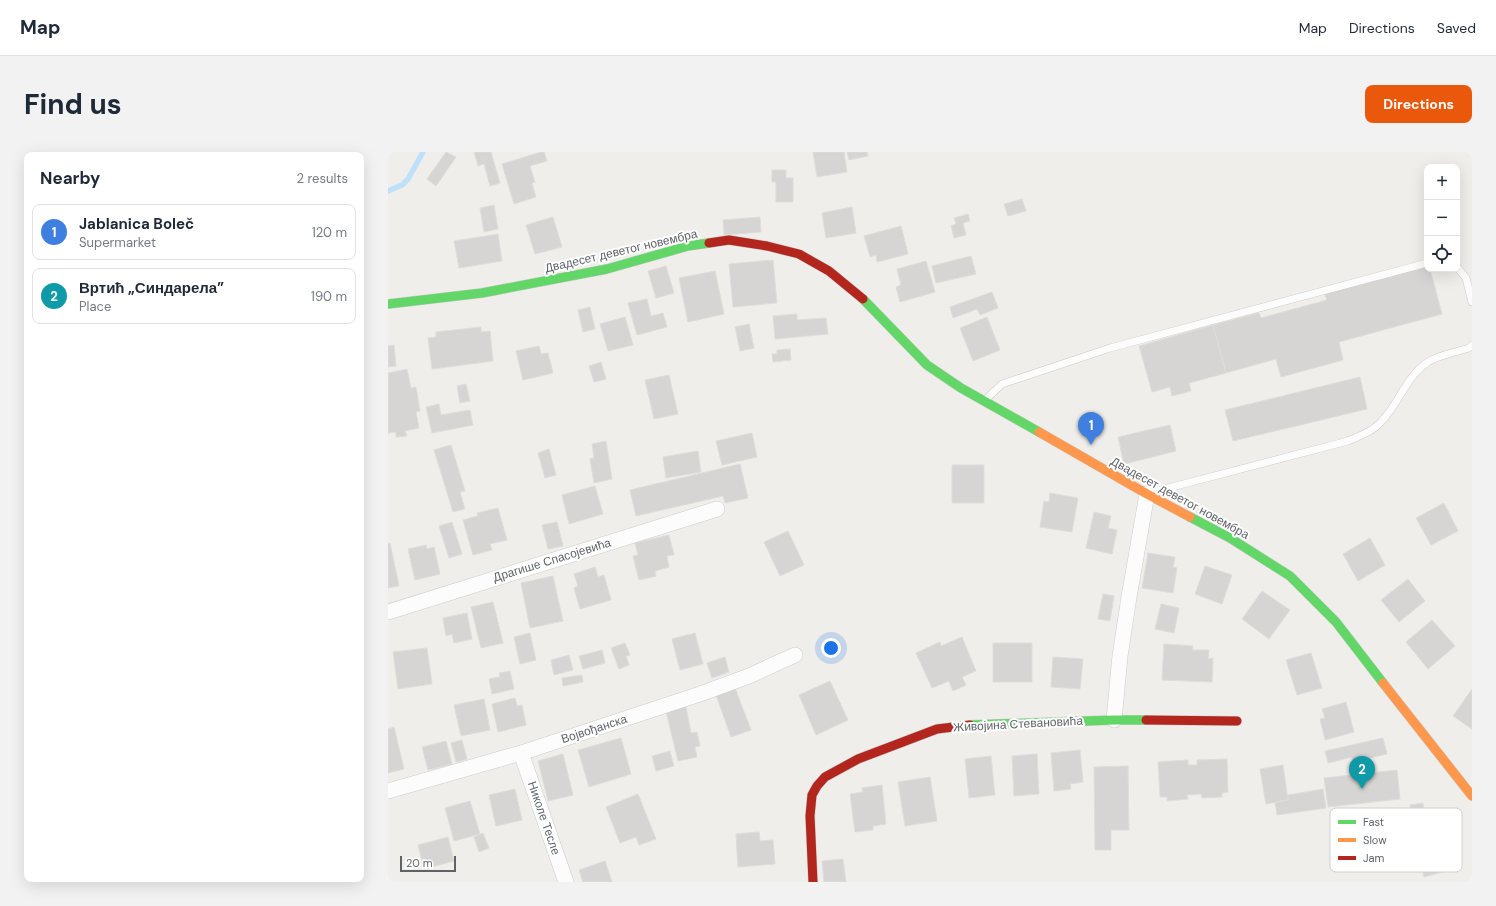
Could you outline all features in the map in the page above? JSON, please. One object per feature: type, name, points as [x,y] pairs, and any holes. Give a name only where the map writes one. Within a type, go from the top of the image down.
[{"type":"street","name":"Двадесет деветог новембра","points":[[388,304],[482,293],[607,269],[688,246],[729,240],[767,246],[799,254],[829,271],[857,293],[927,365],[962,388],[1147,494],[1230,538],[1290,576],[1336,622],[1472,796]]},
{"type":"street","points":[[1114,720],[1120,656],[1147,494]]},
{"type":"street","name":"Драгише Спасојевића","points":[[388,612],[717,509]]},
{"type":"street","name":"Војвођанска","points":[[388,791],[521,753],[749,676],[795,655]]},
{"type":"street","name":"Живојина Стевановића","points":[[813,882],[810,816],[812,795],[822,780],[833,772],[858,759],[937,729],[971,725],[1114,720],[1237,721]]},
{"type":"street","name":"Николе Тесле","points":[[521,753],[566,882]]},
{"type":"lane","points":[[984,401],[1002,384],[1110,348],[1424,264]]},
{"type":"lane","points":[[1460,271],[1466,278],[1472,302]]},
{"type":"lane","points":[[1147,494],[1348,441],[1362,435],[1380,424],[1409,380],[1428,361],[1469,348],[1472,345]]},
{"type":"building","points":[[446,152],[456,157],[436,186],[427,179]]},
{"type":"building","points":[[474,152],[491,152],[500,183],[490,186],[484,164],[478,166]]},
{"type":"building","points":[[544,152],[547,161],[530,166],[535,182],[532,183],[536,197],[514,204],[502,164]]},
{"type":"building","points":[[813,152],[844,152],[847,172],[817,177]]},
{"type":"building","points":[[847,152],[867,152],[868,156],[849,160]]},
{"type":"building","points":[[772,170],[786,170],[786,178],[793,178],[793,202],[776,202],[776,182],[772,182]]},
{"type":"building","points":[[1022,199],[1026,211],[1008,216],[1004,204]]},
{"type":"building","points":[[494,205],[498,229],[484,232],[480,208]]},
{"type":"building","points":[[852,207],[856,233],[826,238],[822,213]]},
{"type":"building","points":[[968,214],[970,221],[963,223],[966,235],[954,238],[951,226],[956,224],[954,218]]},
{"type":"building","points":[[553,217],[562,247],[535,254],[526,225]]},
{"type":"building","points":[[760,217],[761,232],[724,235],[723,220]]},
{"type":"building","points":[[901,226],[908,254],[877,262],[876,255],[870,257],[864,236]]},
{"type":"building","points":[[498,234],[502,261],[459,268],[454,241]]},
{"type":"building","points":[[971,256],[976,274],[936,283],[932,266]]},
{"type":"building","points":[[773,260],[777,303],[733,307],[729,264]]},
{"type":"building","points":[[926,261],[935,292],[900,302],[896,287],[901,285],[897,269]]},
{"type":"building","points":[[666,266],[674,293],[656,298],[648,271]]},
{"type":"building","points":[[1424,266],[1424,272],[1431,272],[1442,314],[1339,342],[1343,360],[1281,377],[1276,359],[1226,373],[1213,325],[1259,313],[1261,318],[1327,300],[1324,293]]},
{"type":"building","points":[[715,271],[724,314],[688,322],[679,278]]},
{"type":"building","points":[[992,292],[998,308],[980,315],[977,309],[953,318],[950,307]]},
{"type":"building","points":[[647,299],[651,316],[663,313],[667,327],[637,335],[628,303]]},
{"type":"building","points":[[590,307],[595,329],[583,332],[578,310]]},
{"type":"building","points":[[797,314],[797,320],[826,318],[828,334],[775,339],[773,316]]},
{"type":"building","points":[[625,317],[633,345],[608,351],[600,324]]},
{"type":"building","points":[[987,317],[1000,350],[973,361],[960,328]]},
{"type":"building","points":[[749,324],[754,348],[740,351],[735,327]]},
{"type":"building","points":[[1213,325],[1226,373],[1189,383],[1191,391],[1172,396],[1170,387],[1152,392],[1139,346]]},
{"type":"building","points":[[481,327],[481,332],[490,331],[493,361],[432,369],[428,338],[436,337],[436,332]]},
{"type":"building","points":[[394,345],[396,366],[388,367],[388,346]]},
{"type":"building","points":[[539,346],[541,354],[548,353],[553,373],[523,380],[516,351]]},
{"type":"building","points":[[790,349],[791,360],[773,362],[772,354],[777,354],[777,350]]},
{"type":"building","points":[[601,362],[606,379],[594,382],[589,366]]},
{"type":"building","points":[[407,369],[411,388],[416,387],[420,411],[416,412],[419,428],[405,431],[407,436],[396,437],[396,432],[388,433],[388,373]]},
{"type":"building","points":[[669,375],[678,414],[654,419],[645,380]]},
{"type":"building","points":[[1360,377],[1367,409],[1233,441],[1225,410]]},
{"type":"building","points":[[466,384],[470,401],[460,403],[457,386]]},
{"type":"building","points":[[439,404],[441,415],[470,410],[473,425],[432,433],[426,407]]},
{"type":"building","points":[[1170,425],[1176,451],[1124,464],[1118,437]]},
{"type":"building","points":[[752,433],[757,457],[722,465],[716,441]]},
{"type":"building","points":[[606,441],[612,479],[594,483],[590,459],[594,458],[592,444]]},
{"type":"building","points":[[451,445],[465,491],[460,492],[465,509],[453,512],[434,450]]},
{"type":"building","points":[[549,449],[556,475],[545,478],[538,453]]},
{"type":"building","points":[[698,451],[701,472],[666,478],[663,457]]},
{"type":"building","points":[[740,464],[748,498],[725,503],[723,496],[636,516],[630,490]]},
{"type":"building","points":[[952,465],[984,465],[984,503],[952,503]]},
{"type":"building","points":[[595,486],[603,514],[569,524],[562,495]]},
{"type":"building","points":[[1050,493],[1078,498],[1072,532],[1040,527],[1044,501],[1049,502]]},
{"type":"building","points":[[1444,503],[1458,531],[1431,545],[1416,518]]},
{"type":"building","points":[[498,508],[507,540],[490,544],[492,550],[473,555],[463,520],[478,516],[477,513]]},
{"type":"building","points":[[1094,512],[1111,516],[1108,528],[1117,530],[1112,554],[1086,548]]},
{"type":"building","points":[[452,522],[462,554],[449,558],[439,526]]},
{"type":"building","points":[[557,522],[563,546],[548,549],[542,525]]},
{"type":"building","points":[[788,531],[804,565],[780,576],[764,542]]},
{"type":"building","points":[[669,535],[674,555],[667,556],[669,567],[655,571],[656,576],[639,580],[633,556],[638,555],[635,543]]},
{"type":"building","points":[[1370,538],[1385,565],[1358,581],[1343,554]]},
{"type":"building","points":[[390,543],[399,586],[388,588],[388,544]]},
{"type":"building","points":[[426,545],[427,549],[434,547],[440,574],[415,580],[408,549]]},
{"type":"building","points":[[1148,553],[1175,557],[1173,567],[1177,568],[1173,593],[1142,588]]},
{"type":"building","points":[[1205,566],[1232,575],[1222,604],[1195,594]]},
{"type":"building","points":[[595,567],[598,577],[604,575],[611,600],[580,609],[574,588],[578,586],[574,574]]},
{"type":"building","points":[[553,576],[563,621],[530,628],[521,583]]},
{"type":"building","points":[[1408,579],[1425,601],[1399,622],[1381,600]]},
{"type":"building","points":[[1262,591],[1290,610],[1269,639],[1242,619]]},
{"type":"building","points":[[1103,594],[1114,596],[1110,621],[1098,619]]},
{"type":"building","points":[[493,602],[503,643],[481,648],[471,607]]},
{"type":"building","points":[[1161,604],[1179,608],[1174,633],[1155,629]]},
{"type":"building","points":[[467,613],[472,639],[454,643],[452,634],[446,636],[443,618]]},
{"type":"building","points":[[1432,620],[1455,646],[1428,669],[1406,642]]},
{"type":"building","points":[[530,633],[536,660],[520,664],[514,637]]},
{"type":"building","points":[[695,633],[703,664],[680,670],[672,639]]},
{"type":"building","points":[[962,637],[976,671],[962,677],[966,685],[953,691],[949,681],[932,688],[916,653],[940,642],[941,646]]},
{"type":"building","points":[[625,643],[630,655],[626,656],[629,665],[619,669],[611,648]]},
{"type":"building","points":[[993,643],[1032,643],[1032,682],[993,682]]},
{"type":"building","points":[[1164,644],[1193,646],[1192,650],[1209,650],[1208,659],[1213,658],[1212,682],[1162,680]]},
{"type":"building","points":[[427,648],[432,684],[398,689],[393,652]]},
{"type":"building","points":[[602,650],[605,663],[583,669],[579,656]]},
{"type":"building","points":[[1311,653],[1322,688],[1297,695],[1286,660]]},
{"type":"building","points":[[569,655],[573,670],[554,675],[551,660]]},
{"type":"building","points":[[725,657],[729,672],[712,678],[707,663]]},
{"type":"building","points":[[1053,657],[1083,659],[1080,689],[1051,687]]},
{"type":"building","points":[[510,671],[514,689],[492,694],[489,679],[500,677],[499,673]]},
{"type":"building","points":[[582,675],[583,682],[563,686],[562,678]]},
{"type":"building","points":[[830,681],[848,720],[816,735],[799,695]]},
{"type":"building","points":[[735,688],[751,730],[731,737],[716,695]]},
{"type":"building","points":[[1472,689],[1472,729],[1453,716]]},
{"type":"building","points":[[515,698],[517,706],[522,705],[526,725],[498,732],[492,704]]},
{"type":"building","points":[[484,699],[490,730],[461,736],[454,705]]},
{"type":"building","points":[[1346,702],[1354,732],[1325,740],[1320,719],[1325,718],[1322,709]]},
{"type":"building","points":[[686,707],[691,733],[697,732],[700,746],[695,747],[697,757],[678,761],[666,711]]},
{"type":"building","points":[[394,727],[404,769],[388,773],[388,729]]},
{"type":"building","points":[[621,738],[631,774],[589,787],[578,750]]},
{"type":"building","points":[[1383,738],[1387,754],[1353,762],[1352,757],[1328,763],[1325,751]]},
{"type":"building","points":[[462,740],[467,759],[456,762],[451,743]]},
{"type":"building","points":[[446,741],[452,764],[428,770],[422,747]]},
{"type":"building","points":[[1080,750],[1083,782],[1070,784],[1071,789],[1054,791],[1051,753]]},
{"type":"building","points":[[670,751],[674,766],[656,771],[652,756]]},
{"type":"building","points":[[563,754],[573,795],[548,801],[538,761]]},
{"type":"building","points":[[1037,754],[1039,794],[1014,796],[1012,756]]},
{"type":"building","points":[[991,756],[995,795],[969,798],[965,759]]},
{"type":"building","points":[[1227,759],[1228,792],[1222,793],[1222,797],[1202,798],[1201,794],[1187,795],[1188,799],[1167,801],[1167,797],[1160,797],[1158,762],[1188,760],[1188,765],[1197,765],[1197,760]]},
{"type":"building","points":[[1283,765],[1288,800],[1266,804],[1260,769]]},
{"type":"building","points":[[1128,766],[1129,830],[1111,830],[1111,850],[1095,850],[1094,767]]},
{"type":"building","points":[[1397,770],[1400,799],[1328,807],[1324,778]]},
{"type":"building","points":[[930,777],[937,821],[905,826],[898,782]]},
{"type":"building","points":[[882,785],[886,824],[873,826],[873,830],[855,832],[850,794],[863,792],[862,788]]},
{"type":"building","points":[[515,789],[522,820],[496,826],[489,795]]},
{"type":"building","points":[[1323,789],[1326,808],[1277,815],[1275,802],[1288,800],[1288,795]]},
{"type":"building","points":[[638,794],[656,839],[639,845],[636,837],[620,843],[606,807]]},
{"type":"building","points":[[470,801],[480,834],[454,841],[445,808]]},
{"type":"building","points":[[1423,803],[1424,808],[1410,808],[1410,805]]},
{"type":"building","points":[[759,832],[760,841],[773,840],[775,864],[738,867],[736,834]]},
{"type":"building","points":[[483,833],[489,848],[479,852],[474,837]]},
{"type":"building","points":[[448,837],[454,861],[424,869],[418,845]]},
{"type":"building","points":[[843,859],[846,882],[824,882],[822,861]]},
{"type":"building","points":[[605,861],[612,882],[583,882],[579,870]]},
{"type":"building","points":[[1423,872],[1442,872],[1424,877]]},
{"type":"waterway","points":[[388,191],[402,185],[408,179],[423,152]]},
{"type":"traffic: fast","points":[[388,304],[482,293],[607,269],[688,246],[709,243]]},
{"type":"traffic: fast","points":[[863,299],[927,365],[961,388],[1039,432]]},
{"type":"traffic: fast","points":[[1190,517],[1230,538],[1290,576],[1336,622],[1383,683]]},
{"type":"traffic: fast","points":[[970,725],[1146,720]]},
{"type":"traffic: slow","points":[[1039,432],[1190,517]]},
{"type":"traffic: slow","points":[[1383,683],[1472,796]]},
{"type":"traffic: jam","points":[[709,243],[729,240],[767,246],[799,254],[829,271],[863,299]]},
{"type":"traffic: jam","points":[[1146,720],[1237,721]]},
{"type":"traffic: jam","points":[[813,882],[810,816],[812,795],[817,786],[825,777],[858,759],[937,729],[970,725]]},
{"type":"place","name":"Jablanica Boleč","points":[[1091,445]]},
{"type":"place","name":"Вртић „Синдарела”","points":[[1362,789]]}]
